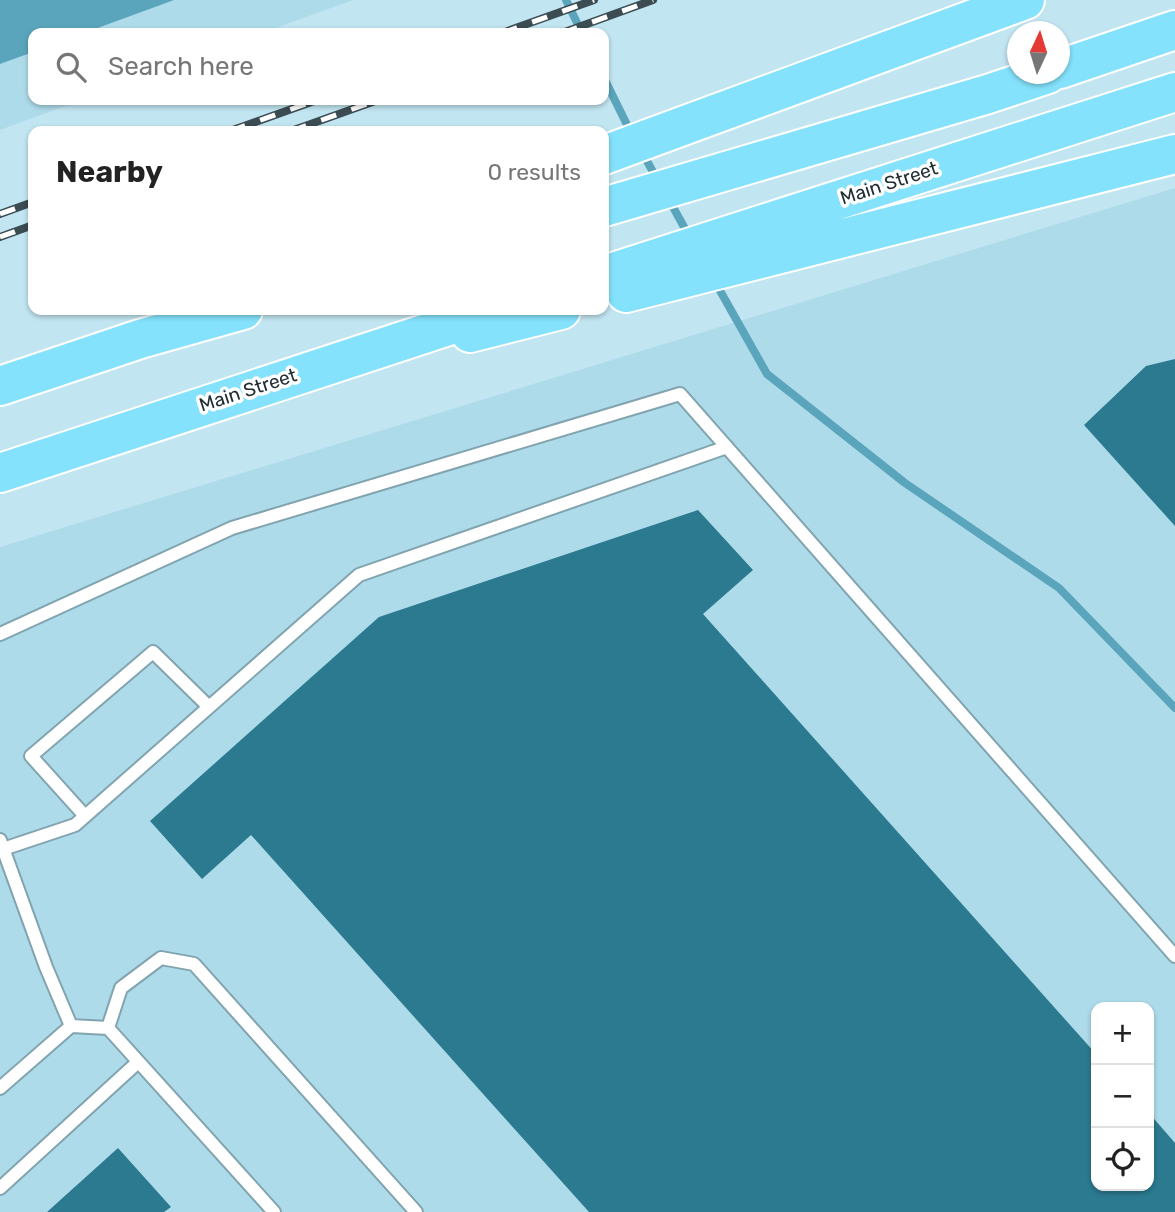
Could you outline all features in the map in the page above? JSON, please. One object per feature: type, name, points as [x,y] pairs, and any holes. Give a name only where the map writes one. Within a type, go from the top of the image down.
[{"type":"highway","points":[[609,153],[1025,0]]},
{"type":"highway","points":[[1070,65],[1175,30]]},
{"type":"highway","points":[[616,203],[1018,84]]},
{"type":"highway","name":"Main Street","points":[[736,250],[1175,92]]},
{"type":"highway","points":[[609,297],[672,268],[736,250],[1175,155]]},
{"type":"highway","points":[[609,274],[672,268]]},
{"type":"highway","points":[[140,339],[201,315]]},
{"type":"highway","points":[[0,386],[140,339],[225,315]]},
{"type":"highway","name":"Main Street","points":[[0,474],[481,315]]},
{"type":"highway","points":[[261,386],[541,315]]},
{"type":"lane","points":[[0,634],[232,528],[680,394],[1175,956]]},
{"type":"lane","points":[[71,1026],[46,967],[2,844],[75,825],[359,575],[727,447]]},
{"type":"lane","points":[[85,816],[31,756],[153,652],[209,707]]},
{"type":"lane","points":[[107,1028],[121,988],[160,958],[194,964],[416,1212]]},
{"type":"lane","points":[[0,1088],[71,1026],[107,1028],[274,1212]]},
{"type":"lane","points":[[0,1188],[138,1062]]},
{"type":"shaded area","points":[[0,0],[353,0],[276,28],[28,28],[28,105],[68,105],[0,130]]},
{"type":"shaded area","points":[[0,0],[174,0],[98,28],[28,28],[28,54],[0,64]]},
{"type":"shaded area","points":[[1175,188],[1175,1212],[0,1212],[0,547]]},
{"type":"building","points":[[1175,359],[1175,526],[1084,425],[1146,366]]},
{"type":"building","points":[[698,510],[753,570],[703,614],[1091,1048],[1091,1191],[1154,1191],[1154,1119],[1175,1143],[1175,1212],[589,1212],[251,835],[202,879],[150,821],[379,617]]},
{"type":"building","points":[[118,1148],[171,1207],[164,1212],[47,1212]]},
{"type":"waterway","points":[[566,0],[580,28]]},
{"type":"waterway","points":[[609,88],[632,135]]},
{"type":"waterway","points":[[642,152],[658,181]]},
{"type":"waterway","points":[[668,198],[689,236]]},
{"type":"waterway","points":[[714,280],[767,374],[905,483],[1059,588],[1175,708]]},
{"type":"railway","points":[[516,28],[594,0]]},
{"type":"railway","points":[[576,28],[653,0]]},
{"type":"railway","points":[[244,126],[303,105]]},
{"type":"railway","points":[[305,126],[364,105]]},
{"type":"railway","points":[[0,214],[28,204]]},
{"type":"railway","points":[[0,237],[28,227]]}]
